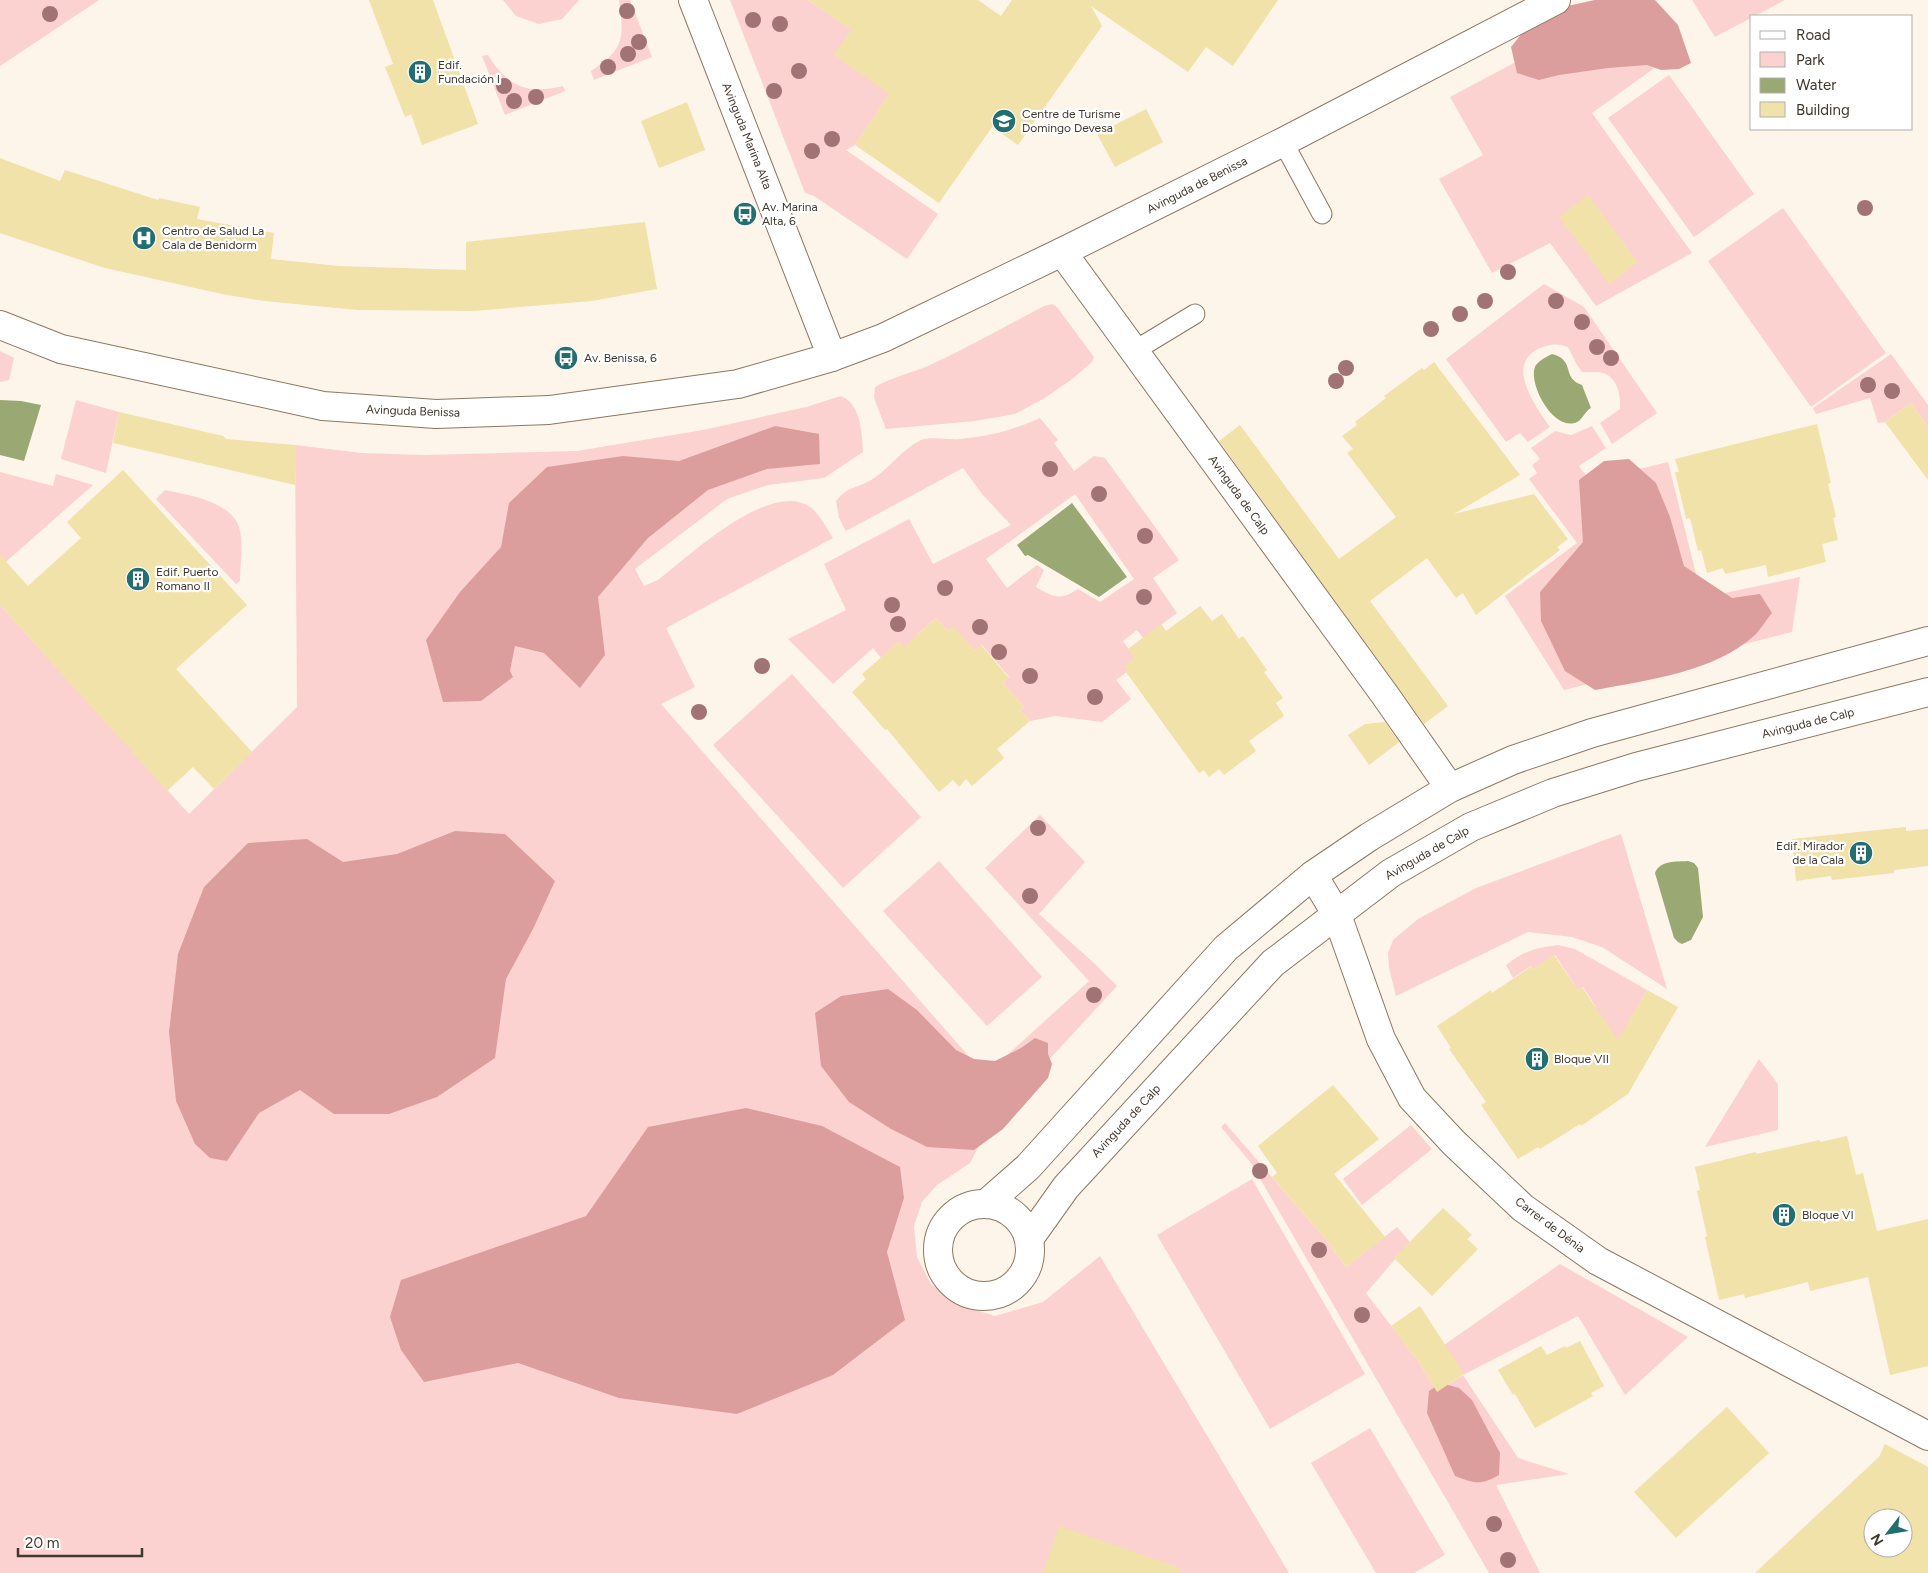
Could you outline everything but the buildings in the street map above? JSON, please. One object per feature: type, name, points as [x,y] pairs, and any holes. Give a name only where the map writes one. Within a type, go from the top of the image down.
[{"type":"street","name":"Avinguda Marina Alta","points":[[693,0],[832,357]]},
{"type":"street","name":"Avinguda de Benissa","points":[[832,357],[883,338],[1062,252],[1283,142],[1556,0]]},
{"type":"street","name":"Avinguda de Calp","points":[[1062,252],[1450,788]]},
{"type":"street","name":"Avinguda Benissa","points":[[0,325],[61,349],[323,406],[436,414],[550,410],[645,398],[738,384],[832,357]]},
{"type":"street","points":[[986,1203],[1028,1167],[1226,948],[1313,875],[1369,837],[1450,788],[1513,760],[1592,733],[1928,641]]},
{"type":"street","name":"Avinguda de Calp","points":[[1029,1239],[1066,1186],[1273,963],[1391,873],[1470,827],[1552,792],[1636,767],[1928,692]]},
{"type":"street","name":"Carrer de Dénia","points":[[1313,875],[1337,914],[1381,1039],[1412,1098],[1454,1143],[1523,1208],[1598,1261],[1928,1436]]},
{"type":"street","points":[[986,1203],[1001,1206],[1014,1214],[1024,1226],[1029,1239],[1030,1255],[1025,1270],[1016,1283],[1003,1292],[987,1296],[972,1294],[957,1287],[946,1276],[940,1263],[938,1249],[940,1234],[948,1221],[958,1211],[972,1205],[986,1203]]},
{"type":"lane","points":[[1283,142],[1322,214]]},
{"type":"lane","points":[[1134,350],[1195,314]]},
{"type":"green space","points":[[0,0],[99,0],[0,66]]},
{"type":"green space","points":[[503,0],[579,0],[562,19],[539,24],[516,16]]},
{"type":"green space","points":[[619,0],[630,0],[652,57],[594,80],[591,71],[610,56],[620,42],[622,24]]},
{"type":"green space","points":[[730,0],[808,0],[907,68],[855,145],[846,150],[938,214],[907,259],[814,196],[805,193]]},
{"type":"green space","points":[[1632,0],[1667,59],[1592,113],[1692,253],[1596,306],[1550,243],[1492,273],[1439,179],[1483,155],[1450,97]]},
{"type":"green space","points":[[1692,0],[1785,0],[1757,15],[1750,15],[1750,18],[1715,37]]},
{"type":"green space","points":[[488,55],[503,74],[519,85],[539,89],[563,86],[565,91],[505,115],[482,56]]},
{"type":"green space","points":[[1669,75],[1754,194],[1694,237],[1608,118]]},
{"type":"green space","points":[[1783,208],[1886,353],[1811,407],[1708,261]]},
{"type":"green space","points":[[1544,284],[1584,307],[1657,413],[1612,444],[1600,423],[1620,409],[1620,399],[1616,385],[1606,374],[1582,372],[1568,347],[1553,345],[1538,349],[1528,356],[1524,365],[1526,386],[1531,398],[1550,427],[1528,442],[1520,433],[1506,442],[1446,359]]},
{"type":"green space","points":[[1052,304],[1057,307],[1094,357],[1092,362],[1071,380],[1043,399],[1015,414],[975,421],[886,429],[874,398],[875,387],[888,380],[930,365],[1044,306]]},
{"type":"green space","points":[[0,351],[14,358],[9,380],[0,382]]},
{"type":"green space","points":[[1891,354],[1928,405],[1928,427],[1911,403],[1885,422],[1878,423],[1870,398],[1816,414],[1813,408]]},
{"type":"green space","points":[[841,396],[848,400],[856,412],[861,428],[863,452],[824,478],[768,485],[727,499],[635,569],[644,586],[658,580],[730,524],[774,503],[793,501],[810,507],[833,538],[666,628],[695,687],[661,704],[985,1075],[1089,981],[985,868],[1040,815],[1085,862],[1039,914],[1117,986],[1009,1103],[982,1140],[970,1163],[937,1185],[922,1202],[914,1226],[917,1257],[931,1284],[963,1306],[995,1316],[1043,1302],[1100,1256],[1289,1573],[0,1573],[0,605],[189,814],[297,707],[295,445],[362,453],[425,455],[577,451],[703,430],[806,407]]},
{"type":"green space","points":[[76,400],[119,412],[106,473],[61,459]]},
{"type":"green space","points":[[1040,418],[1058,440],[1054,443],[1074,471],[1094,456],[1105,458],[1179,560],[1153,578],[1177,613],[1143,638],[1137,630],[1123,641],[1135,658],[1128,671],[1116,680],[1131,699],[1102,722],[1055,716],[1030,721],[1020,711],[1024,707],[1003,683],[1009,677],[982,645],[975,651],[953,627],[948,631],[936,618],[917,635],[920,640],[907,651],[899,642],[881,658],[873,648],[833,684],[788,639],[846,610],[824,564],[909,519],[933,564],[1011,525],[982,494],[963,468],[846,531],[839,518],[836,501],[845,492],[874,478],[908,448],[921,440],[929,438],[959,439],[981,436],[1010,430]],"holes":[[[1075,494],[1134,579],[1100,602],[1078,589],[1072,593],[1057,596],[1036,587],[1044,570],[1037,565],[1007,588],[986,559]]]},
{"type":"green space","points":[[1592,426],[1606,448],[1579,466],[1590,481],[1668,462],[1702,598],[1800,577],[1792,632],[1564,690],[1505,596],[1577,543],[1529,479],[1537,473],[1532,465],[1540,459],[1531,448],[1555,431],[1571,435]]},
{"type":"green space","points":[[0,472],[53,486],[56,474],[93,485],[0,567]]},
{"type":"green space","points":[[165,490],[185,494],[218,505],[234,518],[239,527],[241,539],[240,581],[236,584],[156,499]]},
{"type":"green space","points":[[792,674],[921,817],[843,888],[713,745]]},
{"type":"green space","points":[[1621,834],[1667,989],[1602,947],[1572,937],[1528,932],[1396,996],[1389,968],[1388,953],[1393,940],[1418,919],[1476,888]]},
{"type":"green space","points":[[939,861],[1042,977],[987,1026],[883,911]]},
{"type":"green space","points":[[1558,945],[1575,949],[1647,990],[1622,1034],[1623,1067],[1564,1029],[1596,1007],[1583,987],[1578,990],[1555,955],[1533,969],[1531,966],[1513,978],[1506,965],[1530,951]]},
{"type":"green space","points":[[1759,1059],[1778,1084],[1778,1130],[1705,1147]]},
{"type":"green space","points":[[1225,1123],[1323,1236],[1346,1267],[1397,1227],[1410,1242],[1366,1293],[1419,1362],[1437,1392],[1463,1375],[1518,1458],[1569,1474],[1496,1485],[1540,1573],[1489,1573],[1251,1163],[1221,1127]]},
{"type":"green space","points":[[1411,1125],[1432,1149],[1362,1205],[1343,1179]]},
{"type":"green space","points":[[1252,1179],[1365,1374],[1270,1429],[1157,1235]]},
{"type":"green space","points":[[1560,1264],[1688,1337],[1625,1395],[1578,1316],[1463,1375],[1444,1345]]},
{"type":"green space","points":[[1370,1428],[1445,1555],[1414,1573],[1376,1573],[1311,1463]]},
{"type":"shaded area","points":[[1595,0],[1655,0],[1678,25],[1691,63],[1679,69],[1661,70],[1647,65],[1608,68],[1539,80],[1517,73],[1511,47],[1528,26],[1567,6]]},
{"type":"shaded area","points":[[775,426],[819,434],[820,464],[767,469],[708,490],[648,538],[598,597],[605,655],[580,688],[544,653],[515,646],[510,671],[513,677],[481,701],[443,702],[426,640],[460,592],[501,547],[509,503],[547,467],[623,456],[679,461]]},
{"type":"shaded area","points":[[1629,459],[1656,483],[1670,517],[1684,566],[1732,598],[1760,594],[1772,613],[1755,635],[1739,648],[1720,658],[1680,673],[1595,690],[1565,671],[1541,621],[1540,592],[1583,542],[1579,480],[1604,461]]},
{"type":"shaded area","points":[[455,831],[505,834],[555,881],[533,929],[506,979],[495,1058],[437,1097],[389,1114],[334,1114],[300,1090],[259,1113],[227,1161],[210,1158],[195,1144],[176,1101],[169,1032],[178,954],[204,887],[248,843],[307,839],[343,862],[397,854]]},
{"type":"shaded area","points":[[888,989],[917,1010],[956,1050],[974,1059],[995,1061],[1021,1048],[1035,1038],[1048,1043],[1048,1054],[1052,1064],[1048,1078],[1003,1129],[974,1150],[927,1147],[891,1129],[849,1102],[821,1066],[815,1013],[841,996]]},
{"type":"shaded area","points":[[746,1108],[822,1126],[900,1167],[904,1198],[887,1252],[905,1320],[833,1375],[737,1414],[619,1398],[518,1363],[424,1382],[401,1350],[390,1317],[401,1280],[586,1216],[648,1127]]},
{"type":"shaded area","points":[[1441,1383],[1459,1388],[1472,1400],[1500,1453],[1499,1475],[1482,1482],[1455,1476],[1427,1413],[1429,1391]]},
{"type":"water","points":[[1552,354],[1564,360],[1572,378],[1582,385],[1591,408],[1577,422],[1568,423],[1559,420],[1551,413],[1538,393],[1534,372],[1536,365]]},
{"type":"water","points":[[0,400],[21,401],[41,405],[24,461],[0,455]]},
{"type":"water","points":[[1072,503],[1127,577],[1099,597],[1028,555],[1025,556],[1017,545]]},
{"type":"water","points":[[1688,861],[1694,863],[1698,868],[1703,917],[1691,940],[1682,944],[1674,938],[1655,873],[1664,864]]},
{"type":"place","name":"Edif. Fundación I","points":[[420,72]]},
{"type":"place","name":"Centre de Turisme Domingo Devesa","points":[[1004,121]]},
{"type":"place","name":"Av. Marina Alta, 6","points":[[745,214]]},
{"type":"place","name":"Centro de Salud La Cala de Benidorm","points":[[144,238]]},
{"type":"place","name":"Av. Benissa, 6","points":[[566,358]]},
{"type":"place","name":"Edif. Puerto Romano II","points":[[138,579]]},
{"type":"place","name":"Edif. Mirador de la Cala","points":[[1861,853]]},
{"type":"place","name":"Bloque VII","points":[[1537,1059]]},
{"type":"place","name":"Bloque VI","points":[[1784,1215]]}]
